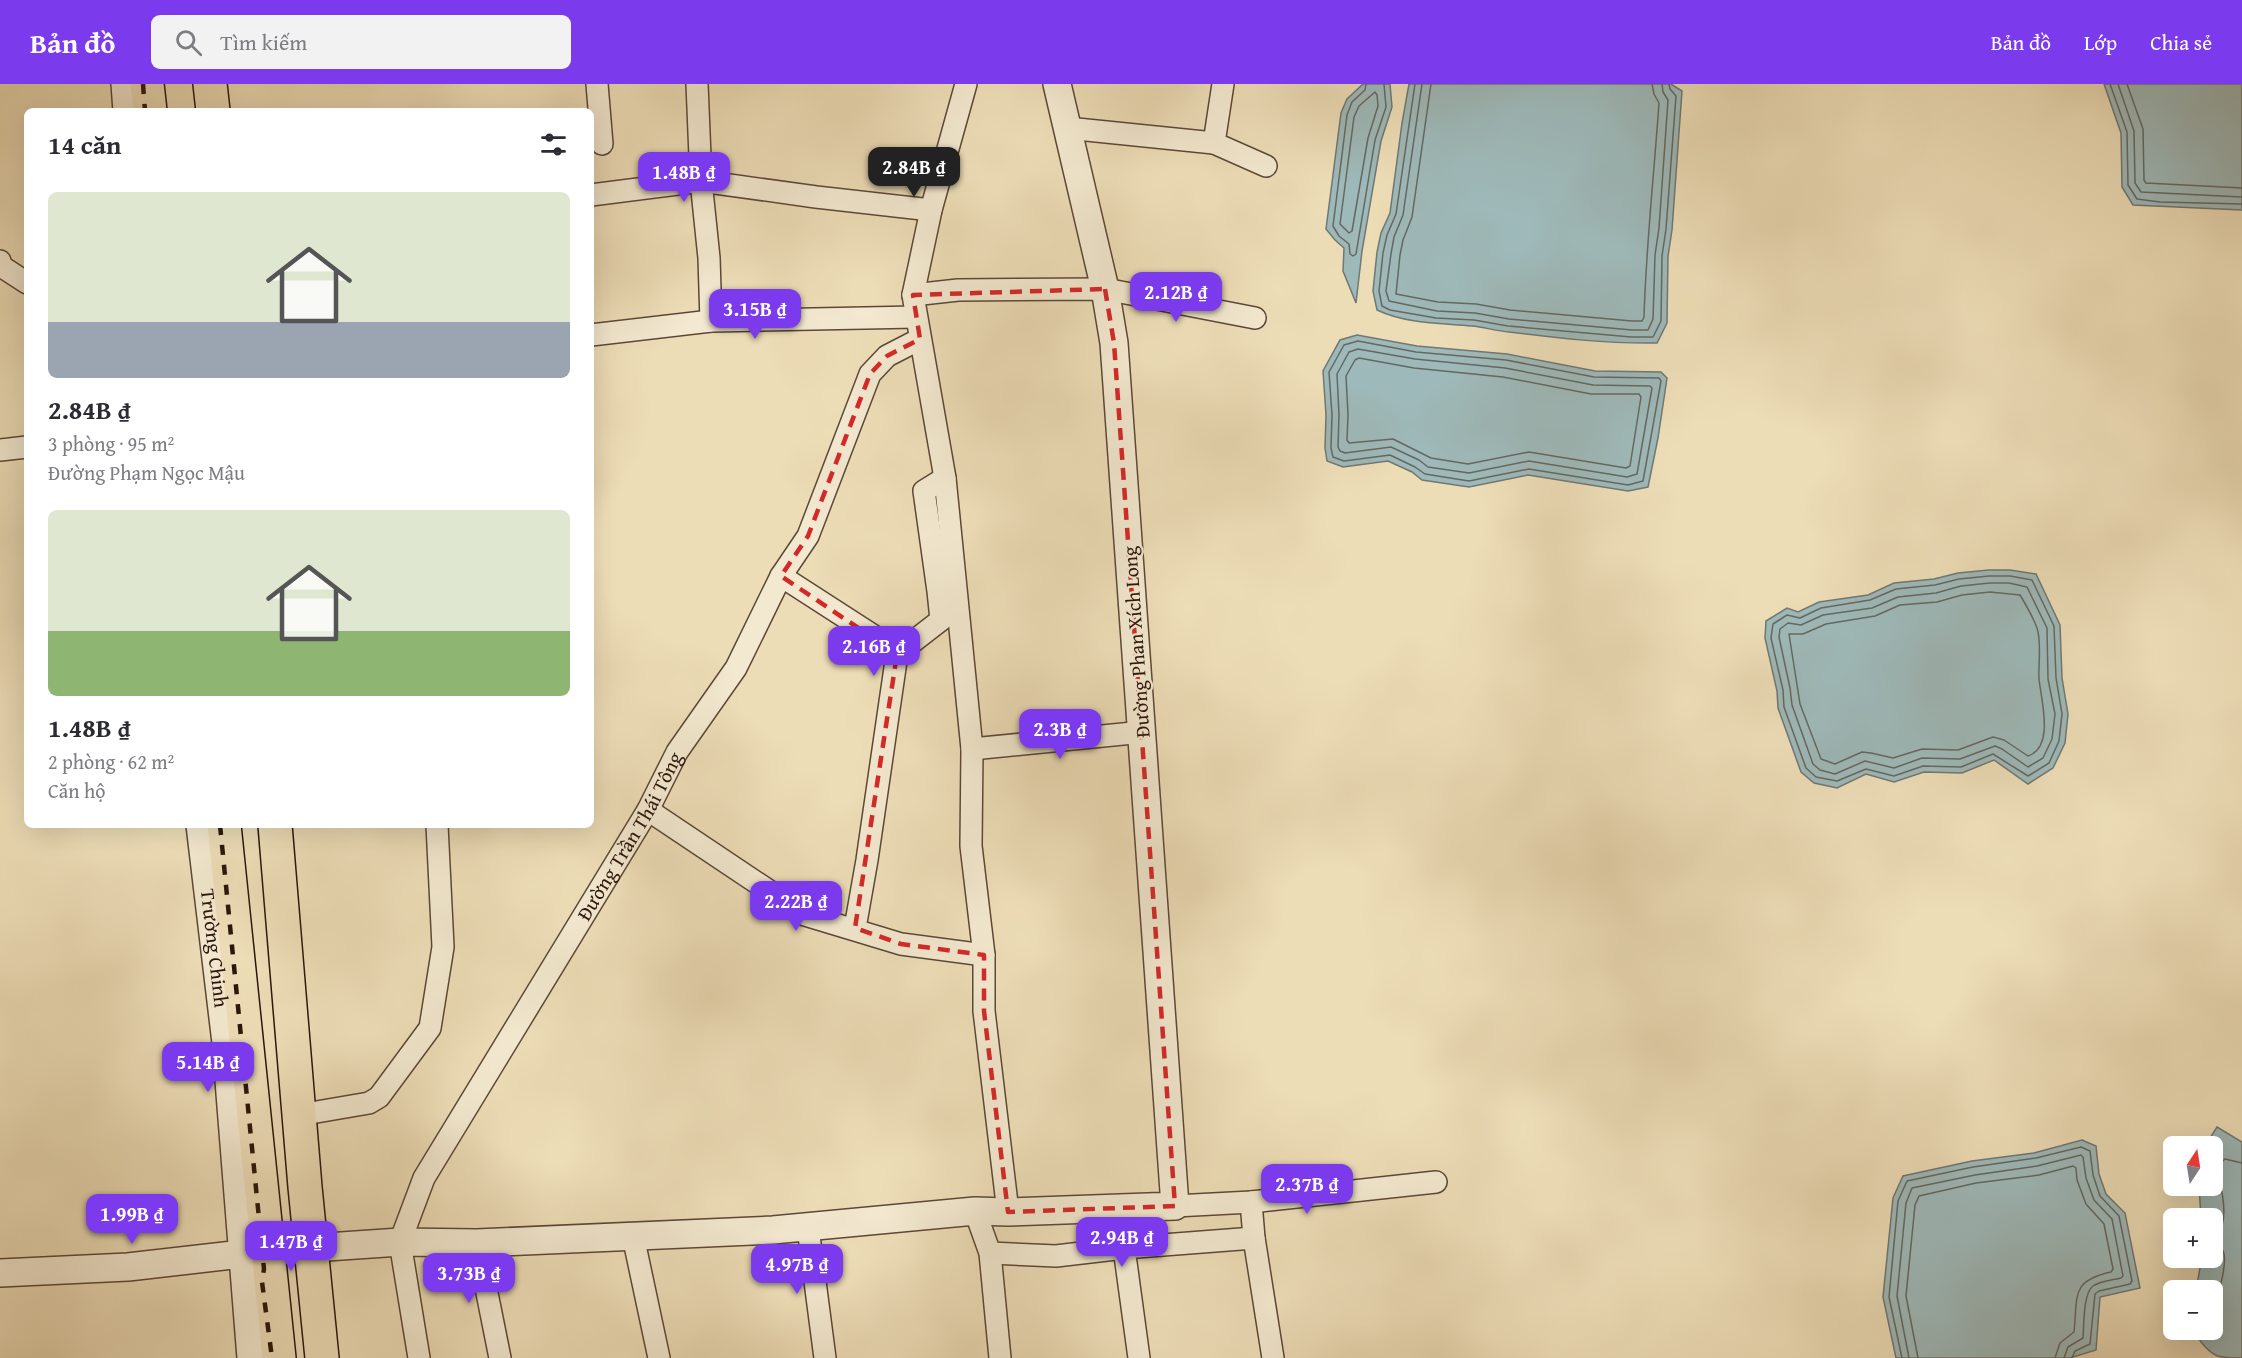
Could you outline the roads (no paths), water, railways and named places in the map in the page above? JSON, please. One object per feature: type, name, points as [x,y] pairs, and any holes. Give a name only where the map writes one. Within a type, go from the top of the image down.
[{"type":"highway","points":[[147,84],[150,108]]},
{"type":"highway","points":[[210,84],[213,108]]},
{"type":"highway","points":[[224,828],[255,1253],[279,1358]]},
{"type":"highway","points":[[275,828],[310,1249],[322,1358]]},
{"type":"street","points":[[124,84],[127,108]]},
{"type":"street","points":[[597,84],[602,144]]},
{"type":"street","points":[[697,84],[711,321]]},
{"type":"street","points":[[966,84],[931,210],[913,295],[945,478],[972,749],[971,846],[984,955],[984,1011],[1008,1212]]},
{"type":"street","name":"Đường Phan Xích Long","points":[[1057,84],[1105,289],[1114,343],[1175,1206]]},
{"type":"street","points":[[1214,143],[1223,84]]},
{"type":"street","points":[[1067,128],[1214,143],[1266,166]]},
{"type":"street","points":[[594,195],[701,181],[931,210]]},
{"type":"street","points":[[0,261],[1,266],[24,281]]},
{"type":"street","points":[[913,295],[958,290],[1105,289],[1255,318]]},
{"type":"street","points":[[594,335],[711,321],[916,317]]},
{"type":"street","name":"Đường Trần Thái Tông","points":[[419,1358],[400,1242],[424,1178],[648,810],[677,752],[736,668],[781,576],[808,536],[870,374],[887,356],[920,339]]},
{"type":"street","points":[[0,450],[24,447]]},
{"type":"street","points":[[855,928],[897,654],[941,620],[924,491],[945,478]]},
{"type":"street","points":[[781,576],[874,636],[897,654]]},
{"type":"street","points":[[972,749],[1143,732]]},
{"type":"street","points":[[648,810],[805,915],[855,928],[901,944],[984,955]]},
{"type":"street","name":"Trường Chinh","points":[[200,828],[226,1043],[255,1253],[251,1358]]},
{"type":"street","points":[[299,1115],[369,1103],[379,1097],[430,1028],[444,947],[437,828]]},
{"type":"street","points":[[0,1273],[129,1268],[255,1253],[400,1242],[477,1243],[808,1228],[975,1211],[1008,1212],[1251,1202],[1436,1182]]},
{"type":"street","points":[[1251,1202],[1254,1238],[1273,1358]]},
{"type":"street","points":[[975,1211],[990,1253],[1000,1358]]},
{"type":"street","points":[[808,1228],[825,1358]]},
{"type":"street","points":[[633,1236],[659,1358]]},
{"type":"street","points":[[990,1253],[1056,1256],[1124,1248],[1254,1238]]},
{"type":"street","points":[[477,1243],[500,1358]]},
{"type":"street","points":[[1124,1248],[1139,1358]]},
{"type":"water","points":[[1363,84],[1390,84],[1392,107],[1381,141],[1362,251],[1356,303],[1343,271],[1344,248],[1326,229],[1341,113],[1347,99]]},
{"type":"water","points":[[1409,84],[1671,84],[1682,91],[1668,256],[1667,323],[1657,343],[1583,340],[1424,322],[1388,315],[1377,310],[1373,291],[1377,252],[1381,233],[1390,213]]},
{"type":"water","points":[[2104,84],[2242,84],[2242,210],[2133,205],[2122,187],[2121,133]]},
{"type":"water","points":[[1357,335],[1417,346],[1507,354],[1595,371],[1661,372],[1667,378],[1648,487],[1628,491],[1528,475],[1469,487],[1422,480],[1412,472],[1388,461],[1343,467],[1327,461],[1323,371],[1340,340]]},
{"type":"water","points":[[1989,570],[2036,574],[2060,625],[2062,678],[2068,714],[2065,743],[2053,768],[2028,784],[1994,760],[1962,773],[1924,772],[1894,782],[1866,774],[1837,788],[1814,783],[1801,772],[1778,708],[1777,691],[1765,638],[1766,621],[1787,608],[1798,612],[1819,602],[1868,595],[1894,583]]},
{"type":"water","points":[[2217,1127],[2242,1142],[2242,1358],[2222,1357],[2214,1354],[2200,1340],[2223,1340],[2223,1280],[2198,1280],[2200,1268],[2223,1268],[2223,1208],[2200,1208],[2200,1196],[2223,1196],[2223,1136],[2211,1136]]},
{"type":"water","points":[[2082,1140],[2096,1146],[2099,1174],[2106,1194],[2125,1213],[2140,1288],[2100,1297],[2096,1350],[2070,1358],[1896,1358],[1883,1297],[1893,1198],[1903,1176],[1972,1161],[2034,1153]]},
{"type":"railway","points":[[143,84],[145,108]]},
{"type":"railway","points":[[220,828],[264,1269],[262,1282],[272,1358]]}]
